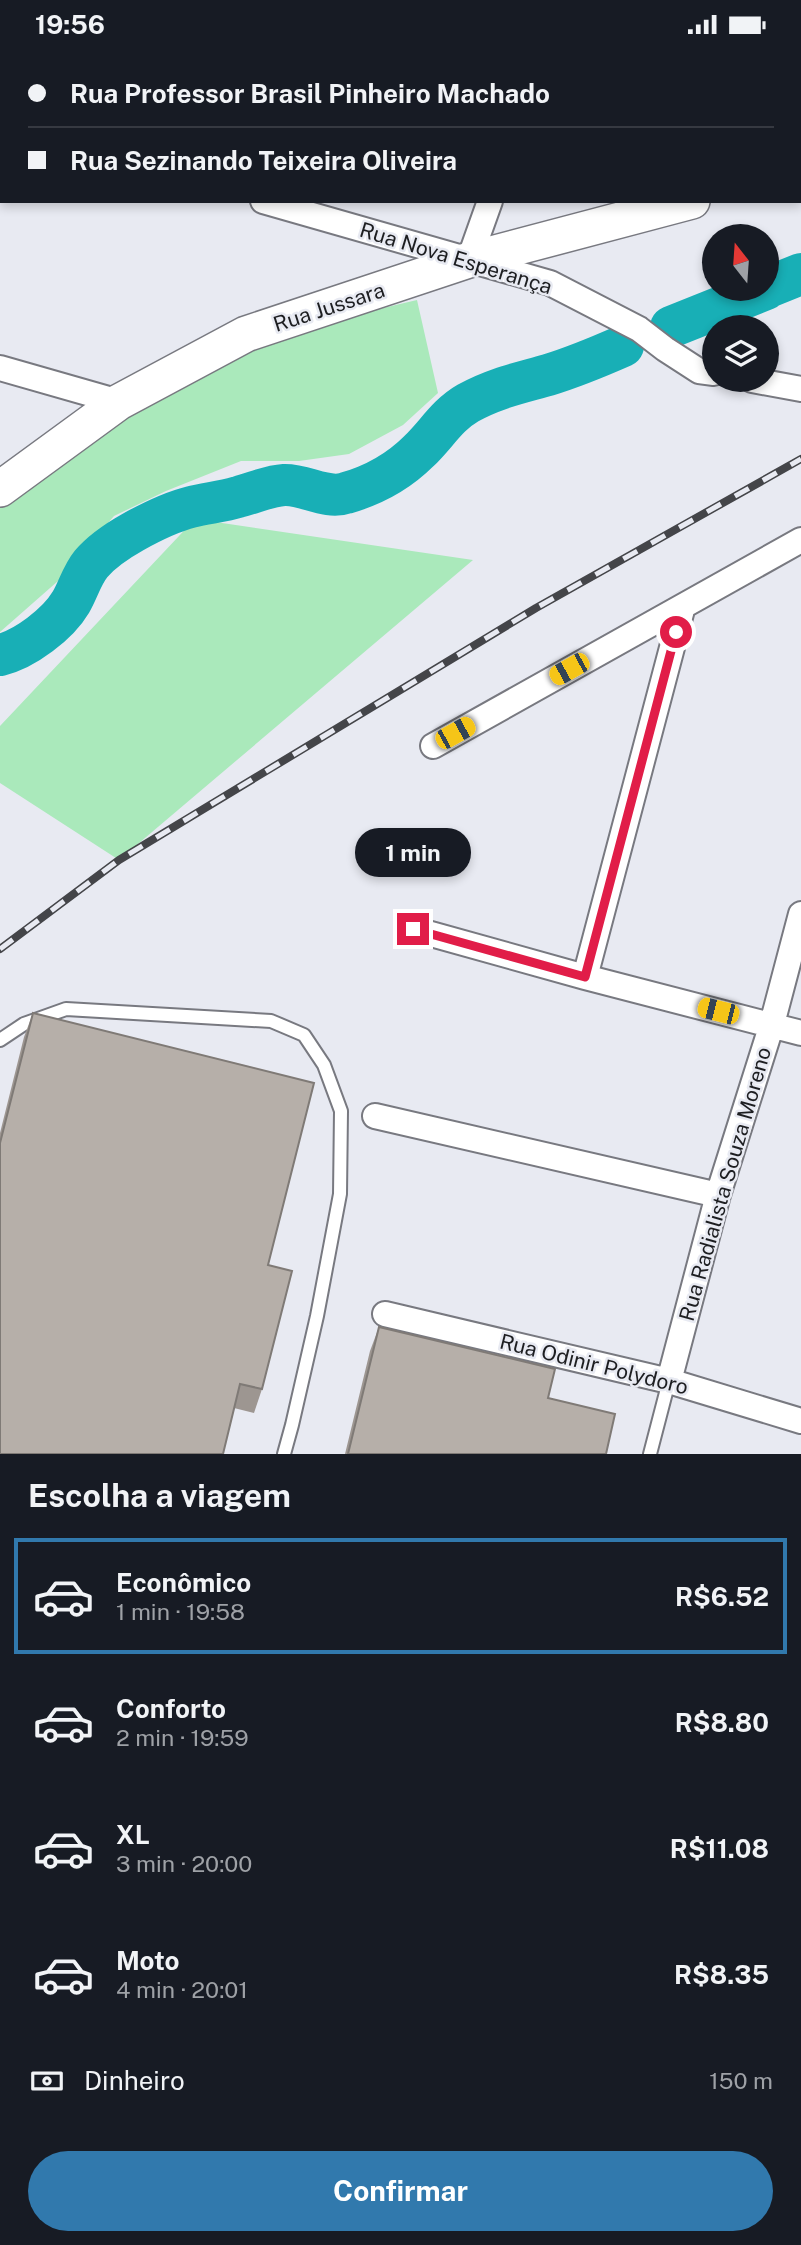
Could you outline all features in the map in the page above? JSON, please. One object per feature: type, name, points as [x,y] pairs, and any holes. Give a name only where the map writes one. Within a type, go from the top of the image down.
[{"type":"street","name":"Rua Nova Esperança","points":[[270,203],[550,283],[639,329],[702,371]]},
{"type":"street","points":[[469,260],[489,203]]},
{"type":"street","name":"Rua Jussara","points":[[0,489],[119,402],[246,334],[469,260],[677,204]]},
{"type":"street","points":[[0,368],[119,402]]},
{"type":"street","points":[[779,385],[801,389]]},
{"type":"street","points":[[433,746],[801,540]]},
{"type":"street","points":[[585,977],[683,606]]},
{"type":"street","name":"Rua Radialista Souza Moreno","points":[[669,1381],[718,1195],[772,1024],[801,914]]},
{"type":"street","points":[[413,929],[801,1033]]},
{"type":"street","points":[[374,1116],[718,1195]]},
{"type":"street","name":"Rua Odinir Polydoro","points":[[385,1314],[669,1381],[801,1421]]},
{"type":"lane","points":[[0,1040],[24,1024],[66,1009],[271,1021],[304,1035],[324,1065],[341,1111],[340,1194],[317,1316],[284,1454]]},
{"type":"lane","name":"Rua Radialista Souza Moreno","points":[[650,1454],[669,1381]]},
{"type":"green space","points":[[417,300],[438,393],[403,425],[349,454],[299,461],[241,461],[166,491],[114,516],[58,581],[0,632],[0,505],[149,401],[273,334]]},
{"type":"green space","points":[[195,519],[473,560],[119,860],[0,783],[0,726]]},
{"type":"building","points":[[33,1013],[314,1083],[268,1265],[292,1271],[262,1389],[240,1384],[223,1454],[0,1454],[0,1143]]},
{"type":"building","points":[[379,1327],[555,1369],[548,1398],[615,1414],[606,1454],[348,1454]]},
{"type":"waterway","points":[[779,283],[801,274]]},
{"type":"waterway","points":[[671,327],[736,301]]},
{"type":"waterway","points":[[0,655],[20,647],[49,627],[71,602],[95,559],[133,532],[154,521],[184,509],[278,486],[292,485],[331,495],[356,490],[386,477],[403,465],[454,413],[468,403],[498,390],[567,369],[623,346]]},
{"type":"railway","points":[[0,949],[119,860],[536,608],[801,459]]},
{"type":"route","points":[[413,929],[585,977],[676,632]]}]
